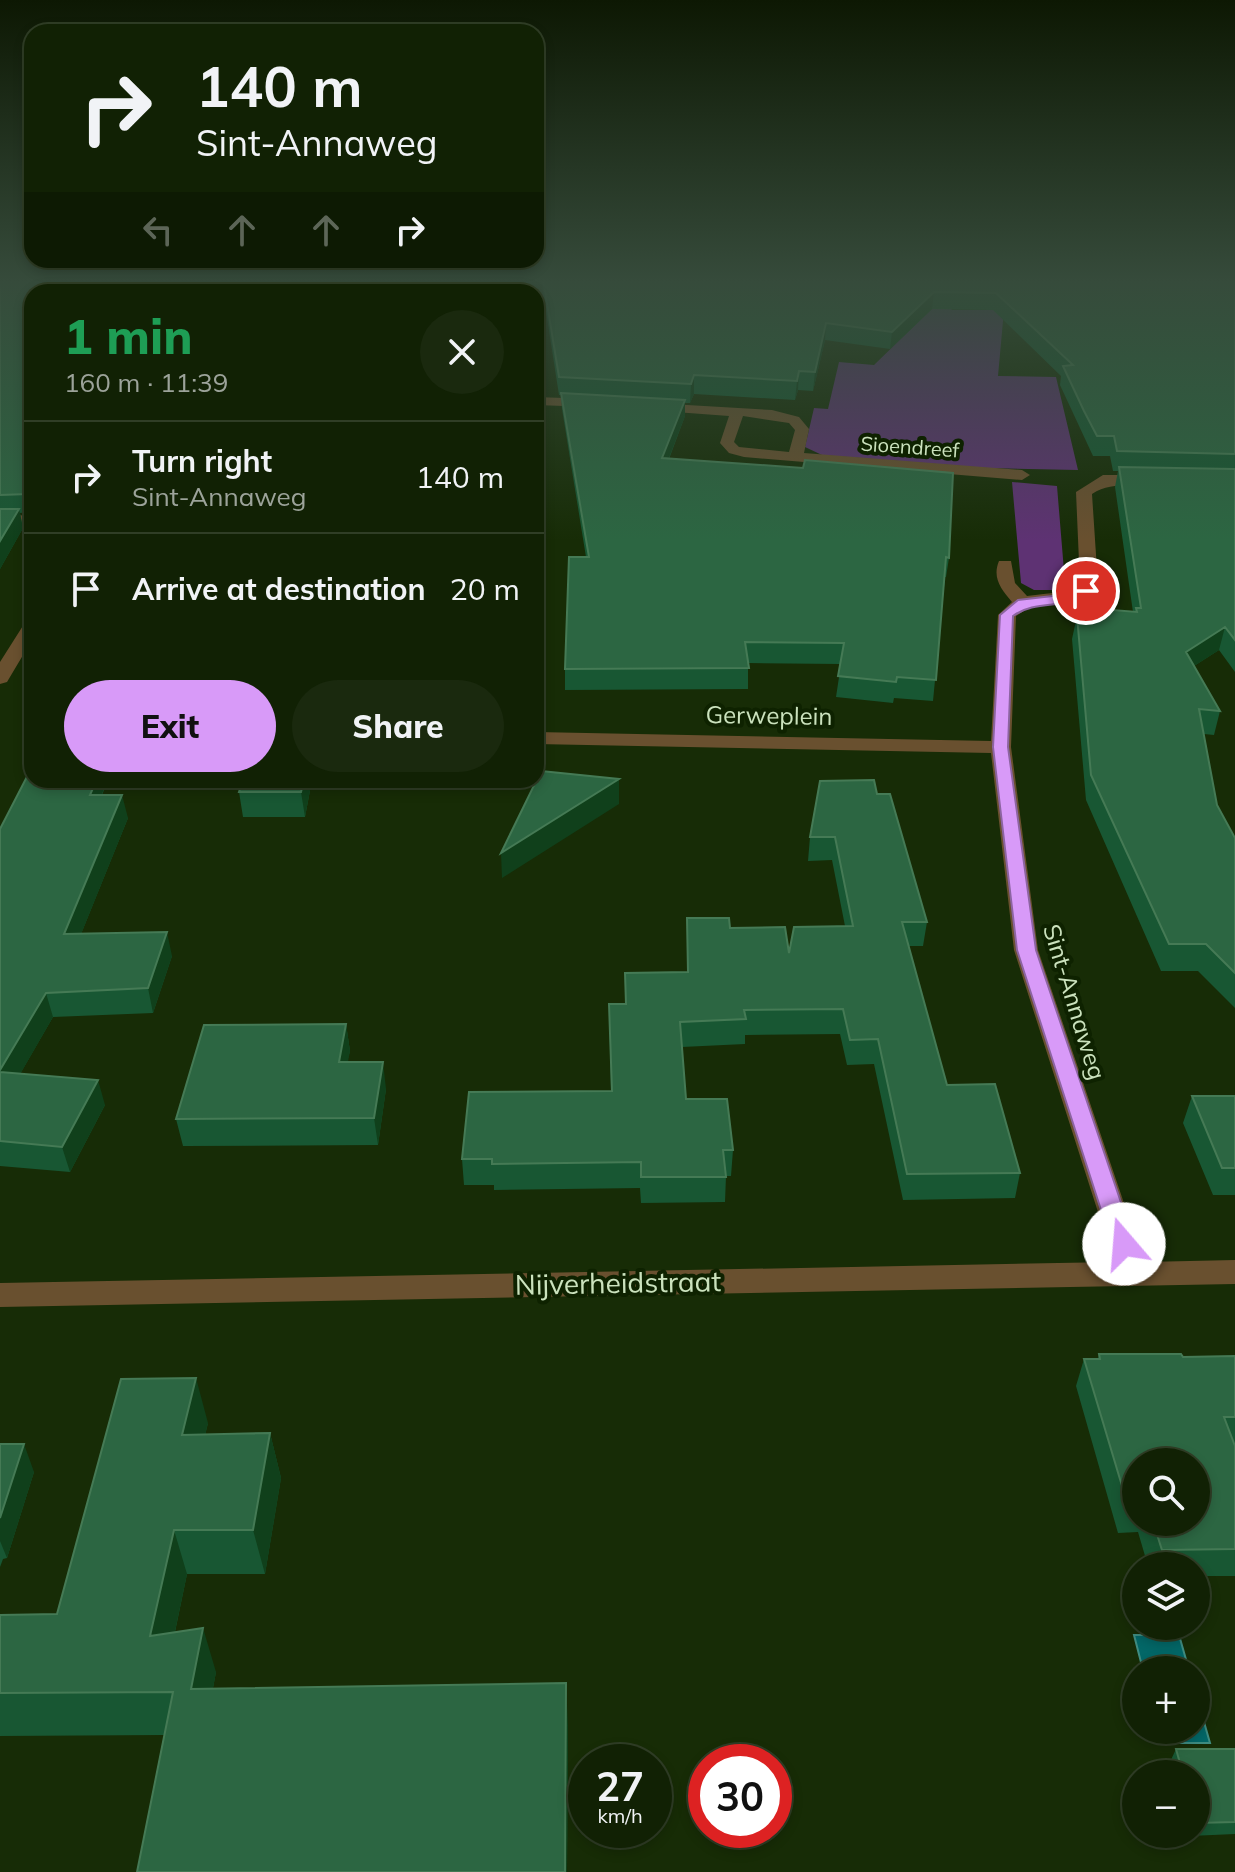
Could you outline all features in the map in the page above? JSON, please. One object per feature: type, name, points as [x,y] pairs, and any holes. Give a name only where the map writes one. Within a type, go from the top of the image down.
[{"type":"street","points":[[544,401],[614,404]]},
{"type":"street","points":[[642,406],[778,415],[798,422],[802,429],[795,459]]},
{"type":"street","name":"Sioendreef","points":[[737,412],[727,440],[730,448],[750,455],[1022,475]]},
{"type":"street","points":[[1005,565],[1006,584],[1023,603],[1084,594],[1088,588],[1084,492],[1092,485],[1110,479],[1172,481]]},
{"type":"street","points":[[0,521],[24,520]]},
{"type":"street","name":"Sint-Annaweg","points":[[1023,603],[1012,608],[1005,619],[1001,747],[1026,950],[1133,1274]]},
{"type":"street","points":[[0,678],[24,638]]},
{"type":"street","name":"Gerweplein","points":[[544,738],[1001,747]]},
{"type":"street","name":"Nijverheidstraat","points":[[0,1295],[1235,1272]]},
{"type":"shaded area","points":[[838,366],[999,366],[998,376],[1056,377],[1078,470],[987,468],[822,455],[805,447],[814,408],[828,409]]},
{"type":"shaded area","points":[[1012,482],[1057,486],[1065,583],[1060,590],[1034,590],[1021,583]]},
{"type":"water","points":[[1135,1640],[1180,1640],[1185,1656],[1139,1656]]},
{"type":"building","points":[[0,366],[24,366],[24,494],[0,495]]},
{"type":"building","points":[[557,366],[816,366],[815,372],[799,371],[797,381],[694,375],[691,384],[559,377]]},
{"type":"building","points":[[1063,366],[1235,366],[1235,454],[1117,451],[1114,436],[1097,436]]},
{"type":"building","points":[[561,393],[685,400],[662,458],[803,468],[805,460],[953,473],[949,558],[946,557],[936,680],[897,677],[896,682],[838,676],[844,643],[745,642],[749,668],[565,669],[569,557],[589,557]]},
{"type":"building","points":[[1119,467],[1235,469],[1235,640],[1225,627],[1186,652],[1220,711],[1199,709],[1217,805],[1235,838],[1235,973],[1206,944],[1169,944],[1091,775],[1077,616],[1100,618],[1100,609],[1137,612],[1136,608],[1141,608]]},
{"type":"building","points":[[0,509],[19,509],[0,541]]},
{"type":"building","points":[[544,771],[619,779],[501,853],[533,788],[544,788]]},
{"type":"building","points":[[874,780],[877,794],[890,794],[927,922],[902,922],[947,1085],[995,1084],[1020,1173],[907,1174],[878,1039],[850,1040],[843,1009],[744,1010],[746,1019],[680,1022],[686,1099],[727,1099],[733,1150],[723,1150],[726,1177],[641,1177],[641,1162],[492,1164],[492,1159],[462,1159],[469,1092],[612,1091],[609,1004],[626,1004],[625,973],[688,972],[687,918],[729,918],[730,928],[785,927],[789,953],[794,927],[853,926],[835,837],[810,837],[820,781]]},
{"type":"building","points":[[24,782],[24,788],[93,788],[90,795],[122,795],[64,934],[167,932],[148,988],[46,993],[0,1070],[0,829]]},
{"type":"building","points":[[240,788],[302,788],[301,792],[239,792]]},
{"type":"building","points":[[346,1024],[339,1062],[383,1062],[374,1118],[176,1119],[204,1025]]},
{"type":"building","points":[[0,1072],[98,1080],[62,1147],[0,1141]]},
{"type":"building","points":[[1192,1096],[1235,1096],[1235,1168],[1222,1168]]},
{"type":"building","points":[[1099,1354],[1235,1356],[1235,1417],[1224,1417],[1235,1446],[1235,1549],[1162,1550],[1158,1536],[1210,1536],[1210,1448],[1122,1448],[1122,1486],[1084,1359],[1100,1359]]},
{"type":"building","points":[[196,1378],[182,1435],[270,1433],[253,1530],[174,1530],[150,1636],[203,1628],[191,1689],[566,1683],[565,1872],[137,1872],[173,1692],[0,1693],[0,1615],[57,1614],[121,1379]]},
{"type":"building","points":[[0,1444],[24,1444],[0,1518]]},
{"type":"building","points":[[1176,1749],[1235,1749],[1235,1822],[1210,1823],[1210,1760],[1179,1760]]},
{"type":"route","points":[[1086,591],[1073,598],[1030,600],[1012,608],[1007,615],[1001,747],[1026,950],[1124,1244]]}]
